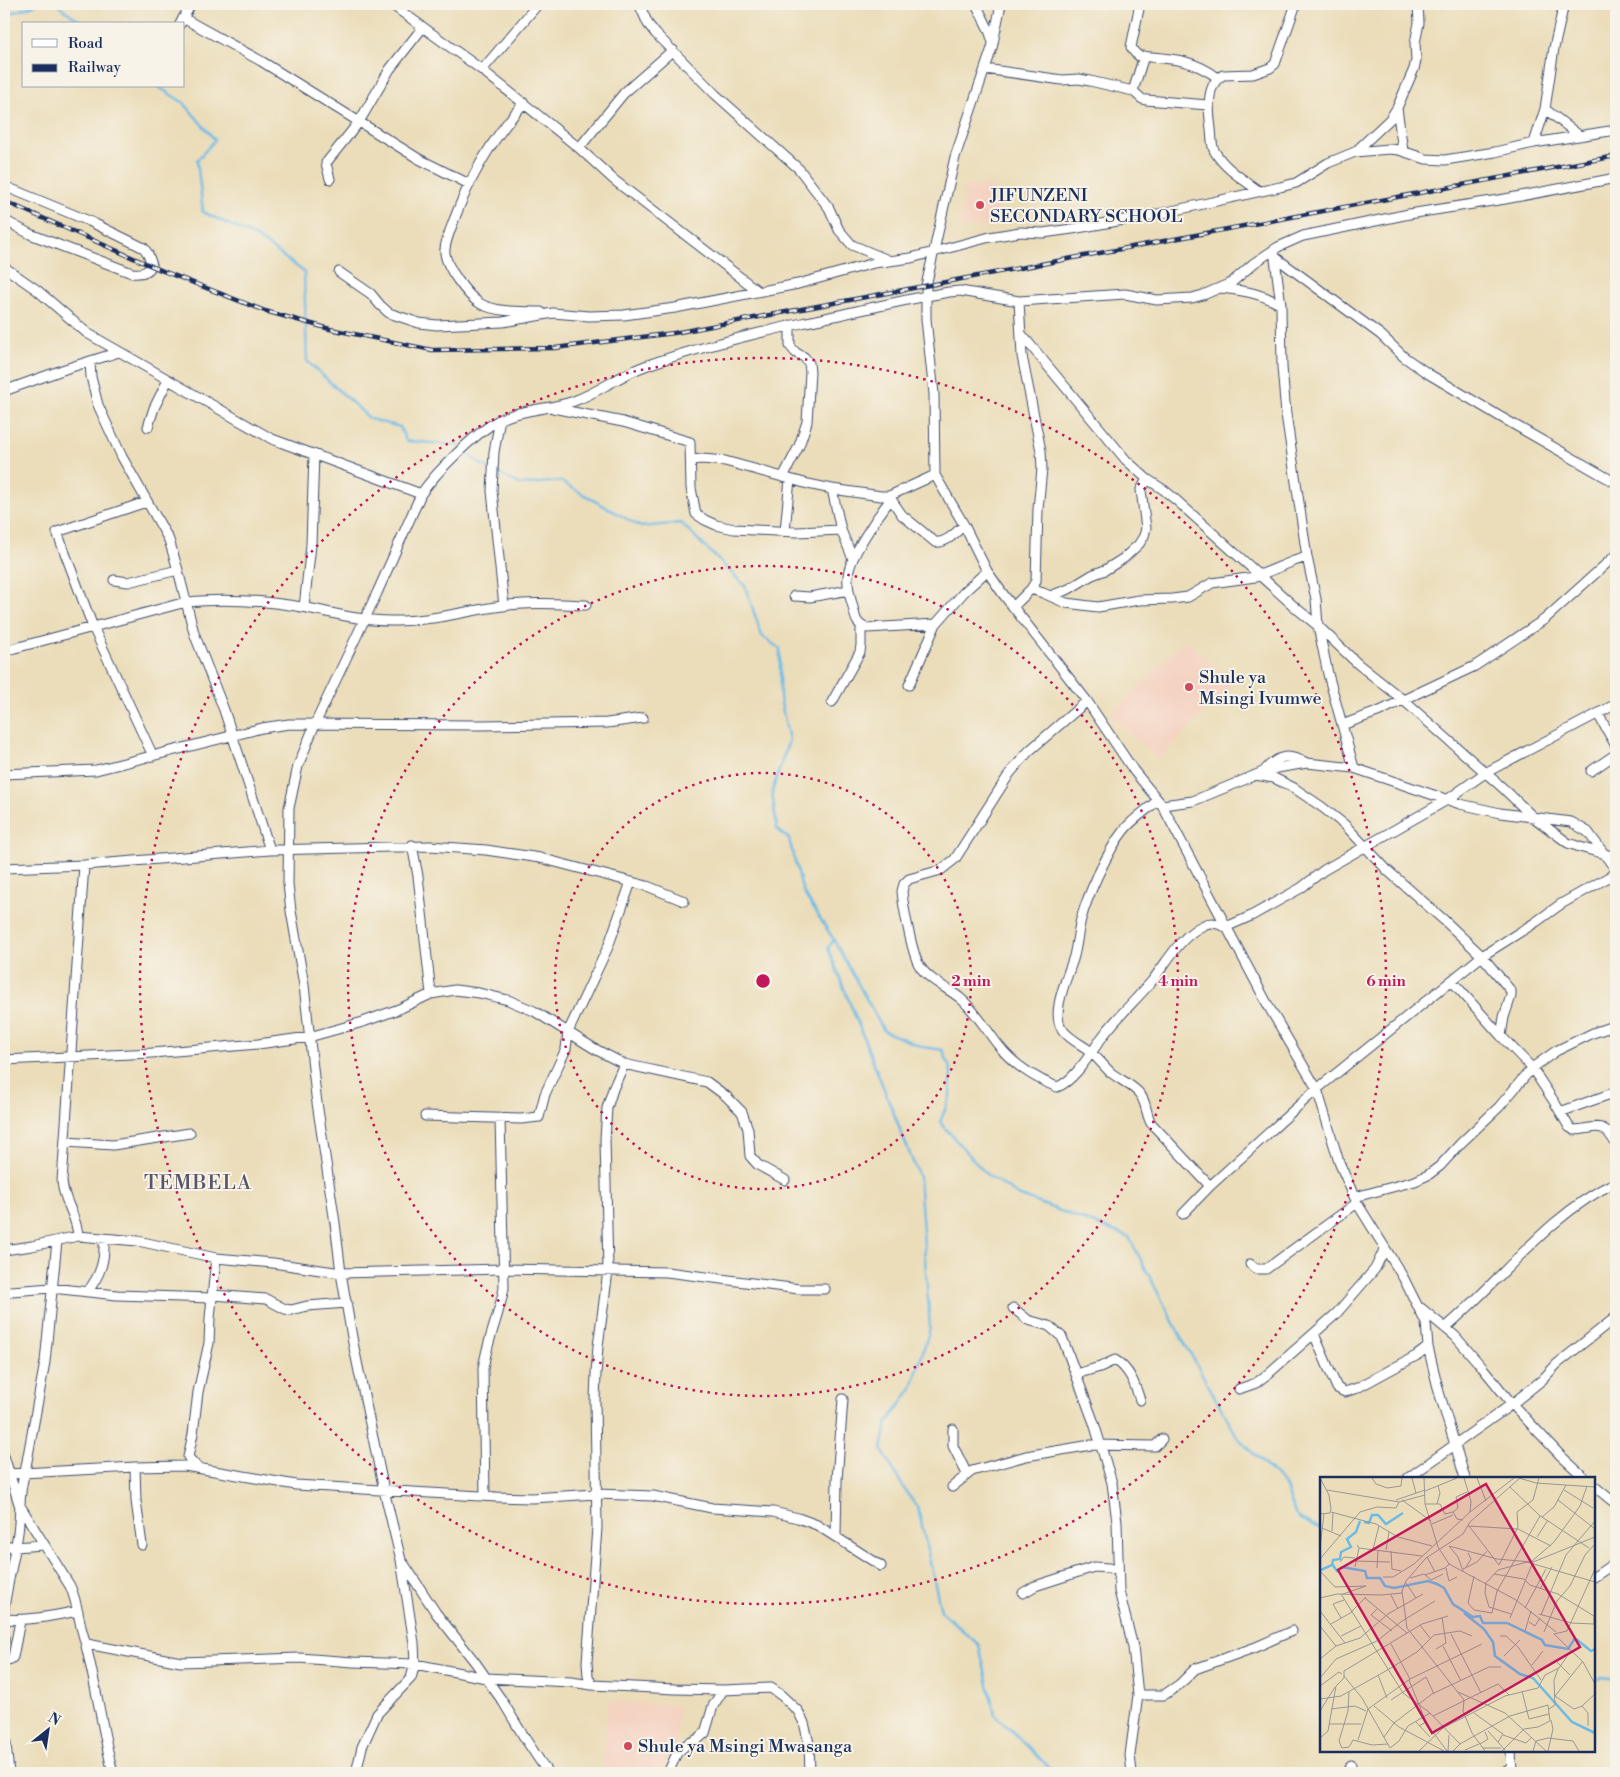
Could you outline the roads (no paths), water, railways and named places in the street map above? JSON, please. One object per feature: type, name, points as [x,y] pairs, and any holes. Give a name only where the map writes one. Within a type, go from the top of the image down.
[{"type":"street","points":[[182,21],[191,4]]},
{"type":"street","points":[[391,4],[482,70],[579,148],[614,180],[758,291]]},
{"type":"street","points":[[482,70],[538,4]]},
{"type":"street","points":[[639,4],[648,24],[673,50],[722,100],[799,169],[829,208],[839,230],[852,245],[892,261]]},
{"type":"street","points":[[976,4],[989,30],[993,44]]},
{"type":"street","points":[[1001,4],[993,44],[955,157],[926,296],[926,319],[934,394],[935,475],[988,571],[1013,607],[1087,701],[1134,770],[1160,803],[1211,895],[1270,1009],[1317,1088],[1339,1162],[1356,1200],[1386,1248],[1426,1323],[1428,1347],[1439,1392],[1465,1477]]},
{"type":"street","points":[[1140,4],[1131,47],[1135,53],[1196,64],[1218,78]]},
{"type":"street","points":[[1259,191],[1230,170],[1215,152],[1208,106],[1218,78],[1223,75],[1260,72],[1275,64],[1296,4]]},
{"type":"street","points":[[1355,152],[1383,127],[1397,108],[1415,65],[1415,43],[1419,23],[1418,4]]},
{"type":"street","points":[[1534,143],[1545,109],[1554,48],[1564,4]]},
{"type":"street","points":[[185,23],[261,61],[420,159],[469,184]]},
{"type":"street","points":[[330,179],[326,162],[359,122],[390,69],[422,27]]},
{"type":"street","points":[[579,148],[624,93],[673,50]]},
{"type":"street","points":[[1133,91],[1144,56]]},
{"type":"street","points":[[985,69],[1062,80],[1079,79],[1133,91],[1146,100],[1208,106]]},
{"type":"street","points":[[524,103],[496,136],[469,184],[448,236],[444,250],[445,259],[462,287],[485,306],[516,311],[590,316],[650,313],[798,284],[874,263],[934,252],[990,237],[1020,232],[1043,233],[1158,214],[1296,183],[1328,163],[1355,152],[1389,149],[1426,159],[1445,160],[1616,130]]},
{"type":"street","points":[[1397,108],[1403,152]]},
{"type":"street","points":[[1545,109],[1580,136]]},
{"type":"street","points":[[356,1773],[362,1747],[377,1714],[411,1678],[415,1664],[410,1609],[401,1560],[384,1490],[341,1274],[309,1037],[304,985],[288,884],[290,801],[298,766],[314,724],[365,619],[421,494],[434,477],[467,445],[500,419],[529,410],[551,408],[575,400],[618,377],[644,366],[734,339],[926,296],[960,292],[1018,301],[1125,294],[1157,300],[1203,296],[1231,283],[1254,263],[1275,254],[1294,238],[1409,214],[1505,200],[1616,178]]},
{"type":"street","points":[[4,186],[89,222],[144,248],[152,265],[150,270],[132,273],[30,234],[4,220]]},
{"type":"street","points":[[1275,254],[1281,305],[1282,367],[1286,414],[1307,557],[1328,674],[1354,768]]},
{"type":"street","points":[[1275,254],[1381,336],[1404,357],[1427,373],[1616,483]]},
{"type":"street","points":[[4,267],[37,290],[87,333],[272,439],[421,494]]},
{"type":"street","points":[[339,272],[371,294],[389,313],[418,323],[437,325],[503,322],[553,313]]},
{"type":"street","points":[[1221,288],[1267,297],[1281,305]]},
{"type":"street","points":[[1013,607],[1031,589],[1036,581],[1038,508],[1042,469],[1041,452],[1022,356],[1022,335],[1018,301]]},
{"type":"street","points":[[785,531],[786,478],[807,422],[810,372],[809,363],[790,346],[790,325]]},
{"type":"street","points":[[1022,335],[1126,460],[1147,479],[1170,495],[1318,626],[1358,664],[1402,699],[1533,817],[1568,843],[1616,857]]},
{"type":"street","points":[[4,391],[119,352]]},
{"type":"street","points":[[90,362],[91,376],[98,405],[122,457],[169,540],[194,633],[224,710],[270,850]]},
{"type":"street","points":[[148,427],[154,408],[168,380]]},
{"type":"street","points":[[551,408],[623,422],[684,440],[691,444],[690,471],[693,504],[696,514],[716,525],[734,529],[818,532],[841,530]]},
{"type":"street","points":[[500,419],[494,452],[492,491],[504,606]]},
{"type":"street","points":[[304,607],[311,545],[314,454]]},
{"type":"street","points":[[691,460],[725,461],[832,489],[891,497]]},
{"type":"street","points":[[935,475],[891,497],[853,559],[848,575],[849,590],[856,621],[860,626],[867,628],[936,624]]},
{"type":"street","points":[[1050,596],[1069,589],[1092,575],[1105,570],[1124,558],[1139,544],[1146,528],[1141,490],[1147,479]]},
{"type":"street","points":[[832,489],[841,530],[853,559]]},
{"type":"street","points":[[891,497],[902,515],[935,542],[940,543],[946,540],[964,525]]},
{"type":"street","points":[[146,502],[57,532],[93,627],[153,756]]},
{"type":"street","points":[[1342,725],[1380,711],[1474,666],[1545,619],[1616,555]]},
{"type":"street","points":[[1031,589],[1043,592],[1066,603],[1098,607],[1139,600],[1188,597],[1212,582],[1255,577],[1307,557]]},
{"type":"street","points":[[114,580],[128,582],[178,570]]},
{"type":"street","points":[[908,684],[936,624],[964,592],[988,571]]},
{"type":"street","points":[[794,596],[810,597],[849,590]]},
{"type":"street","points":[[4,651],[186,602],[215,600],[304,607],[365,619],[387,621],[450,615],[504,606],[586,605]]},
{"type":"street","points":[[832,702],[860,652],[860,626]]},
{"type":"street","points":[[1087,701],[1029,751],[1010,773],[954,859],[941,870],[909,879],[904,884],[902,891],[916,958],[924,972],[961,999],[1000,1048],[1018,1065],[1057,1087],[1063,1085],[1071,1078],[1109,1028],[1196,929],[1214,922],[1226,927],[1251,916],[1366,846],[1447,800],[1485,773],[1616,704]]},
{"type":"street","points":[[1598,714],[1616,746]]},
{"type":"street","points":[[4,774],[96,770],[231,736],[289,724],[481,725],[607,723],[643,718]]},
{"type":"street","points":[[1591,771],[1616,754]]},
{"type":"street","points":[[1184,1214],[1210,1186],[1317,1088],[1482,956],[1561,904],[1616,871],[1588,832],[1582,827],[1562,819],[1500,813],[1447,800],[1354,768],[1307,764],[1277,768],[1259,773],[1194,800],[1160,803],[1124,830],[1095,884],[1082,918],[1074,957],[1061,994],[1059,1022],[1062,1029],[1068,1035],[1091,1053],[1110,1072],[1138,1092],[1145,1102],[1151,1123],[1210,1186]]},
{"type":"street","points":[[1259,773],[1294,788],[1322,806],[1366,846],[1387,870],[1482,956],[1511,990],[1501,1036]]},
{"type":"street","points":[[412,845],[418,876],[431,994]]},
{"type":"street","points":[[4,868],[84,865],[270,850],[288,851],[412,845],[486,850],[566,864],[663,892],[684,902]]},
{"type":"street","points":[[78,1236],[74,1217],[62,1190],[84,865]]},
{"type":"street","points":[[425,1116],[531,1119],[539,1117],[545,1094],[566,1049],[568,1032],[608,947],[631,882]]},
{"type":"street","points":[[1452,981],[1532,1068],[1569,1127],[1574,1130],[1599,1126],[1606,1130],[1616,1144]]},
{"type":"street","points":[[4,1060],[71,1058],[206,1049],[309,1037],[363,1022],[399,1009],[431,994],[455,990],[479,993],[508,1000],[534,1011],[595,1049],[624,1064],[707,1082],[726,1096],[742,1112],[748,1129],[750,1156],[758,1165],[785,1180]]},
{"type":"street","points":[[1250,1264],[1256,1270],[1266,1269],[1356,1200],[1428,1175],[1440,1166],[1499,1107],[1532,1068],[1556,1051],[1593,1033],[1616,1025]]},
{"type":"street","points":[[592,1685],[588,1676],[586,1662],[597,1528],[596,1374],[608,1271],[605,1139],[607,1108],[612,1088],[624,1064]]},
{"type":"street","points":[[1560,1112],[1616,1092]]},
{"type":"street","points":[[485,1496],[483,1369],[504,1288],[500,1118]]},
{"type":"street","points":[[65,1142],[113,1145],[190,1133]]},
{"type":"street","points":[[1445,1328],[1483,1294],[1531,1243],[1572,1209],[1616,1182]]},
{"type":"street","points":[[4,1250],[78,1236],[138,1241],[216,1258],[273,1263],[341,1274],[504,1269],[667,1272],[799,1290],[825,1289]]},
{"type":"street","points":[[88,1292],[97,1280],[102,1266],[105,1251],[104,1238]]},
{"type":"street","points":[[4,1609],[5,1593],[19,1526],[20,1487],[25,1472],[45,1362],[57,1241]]},
{"type":"street","points":[[1239,1389],[1256,1383],[1269,1373],[1336,1314],[1375,1268],[1386,1248]]},
{"type":"street","points":[[173,1466],[188,1456],[193,1434],[198,1392],[210,1343],[210,1318],[216,1258]]},
{"type":"street","points":[[4,1295],[11,1291],[52,1288],[152,1297],[212,1296],[266,1299],[285,1309],[291,1310],[307,1306],[346,1303]]},
{"type":"street","points":[[1419,1307],[1469,1351],[1512,1404],[1561,1456],[1584,1477]]},
{"type":"street","points":[[1013,1308],[1028,1320],[1048,1326],[1062,1337],[1092,1416],[1115,1500],[1118,1591],[1133,1647],[1138,1695],[1130,1756],[1132,1773]]},
{"type":"street","points":[[1409,1477],[1512,1404],[1542,1380],[1557,1364],[1616,1317]]},
{"type":"street","points":[[1314,1334],[1337,1388],[1345,1392],[1357,1388],[1416,1356],[1428,1347]]},
{"type":"street","points":[[1076,1374],[1100,1367],[1115,1360],[1121,1364],[1132,1378],[1140,1400]]},
{"type":"street","points":[[836,1536],[837,1480],[843,1399]]},
{"type":"street","points":[[953,1429],[953,1446],[967,1474]]},
{"type":"street","points":[[952,1487],[967,1474],[982,1467],[1026,1456],[1091,1445],[1155,1446],[1162,1439]]},
{"type":"street","points":[[4,1456],[6,1474],[19,1504],[70,1586],[76,1601],[87,1644],[113,1773]]},
{"type":"street","points":[[188,1456],[198,1468]]},
{"type":"street","points":[[6,1474],[173,1466],[198,1468],[296,1485],[532,1498],[596,1494],[653,1496],[712,1508],[773,1512],[811,1523],[836,1536],[881,1566]]},
{"type":"street","points":[[135,1467],[136,1501],[142,1545]]},
{"type":"street","points":[[1595,1487],[1616,1504]]},
{"type":"street","points":[[4,1544],[15,1547],[43,1545]]},
{"type":"street","points":[[401,1560],[436,1612],[503,1702],[548,1773]]},
{"type":"street","points":[[1595,1577],[1616,1562]]},
{"type":"street","points":[[1023,1593],[1035,1586],[1094,1568],[1118,1570]]},
{"type":"street","points":[[4,1619],[37,1619],[78,1612]]},
{"type":"street","points":[[4,1662],[13,1657],[20,1620]]},
{"type":"street","points":[[1138,1695],[1164,1695],[1180,1684],[1195,1669],[1256,1647],[1292,1631]]},
{"type":"street","points":[[4,1634],[4,1642]]},
{"type":"street","points":[[87,1644],[181,1662],[299,1658],[415,1664],[486,1678],[592,1685],[675,1690],[771,1688],[798,1711],[804,1723],[809,1743],[810,1773]]},
{"type":"street","points":[[668,1773],[677,1753],[705,1733],[713,1706],[722,1690]]},
{"type":"street","points":[[4,1725],[9,1773]]},
{"type":"street","points":[[1503,1773],[1512,1771],[1511,1752]]},
{"type":"waterway","points":[[4,16],[37,4]]},
{"type":"waterway","points":[[56,4],[81,22]]},
{"type":"waterway","points":[[160,88],[184,103],[215,140],[197,160],[203,212],[258,238],[304,272],[307,361],[370,419],[400,427],[406,441],[458,445],[460,447]]},
{"type":"waterway","points":[[464,451],[480,464],[490,469]]},
{"type":"waterway","points":[[495,472],[521,485],[560,481],[641,527],[681,523],[745,586],[762,636],[780,649],[780,698],[789,740],[772,792],[777,829],[789,839],[803,892],[834,940],[884,1031],[923,1047],[943,1050],[951,1071],[950,1097],[940,1122],[986,1174],[1018,1195],[1129,1237],[1180,1335],[1238,1438],[1285,1485],[1295,1513],[1300,1519],[1320,1529]]},
{"type":"waterway","points":[[834,940],[828,948],[919,1177],[930,1328],[912,1388],[887,1423],[882,1450],[906,1492],[918,1508],[941,1611],[979,1645],[995,1715],[1055,1773]]},
{"type":"waterway","points":[[1595,1681],[1601,1678],[1612,1679],[1616,1685]]},
{"type":"railway","points":[[4,201],[163,271],[265,311],[330,329],[432,350],[555,348],[674,333],[1616,156]]},
{"type":"place","name":"JIFUNZENI SECONDARY SCHOOL","points":[[980,205]]},
{"type":"place","name":"Shule ya Msingi Ivumwe","points":[[1189,687]]},
{"type":"place","name":"Shule ya Msingi Mwasanga","points":[[628,1746]]},
{"type":"district","name":"TEMBELA","points":[[198,1182]]}]
